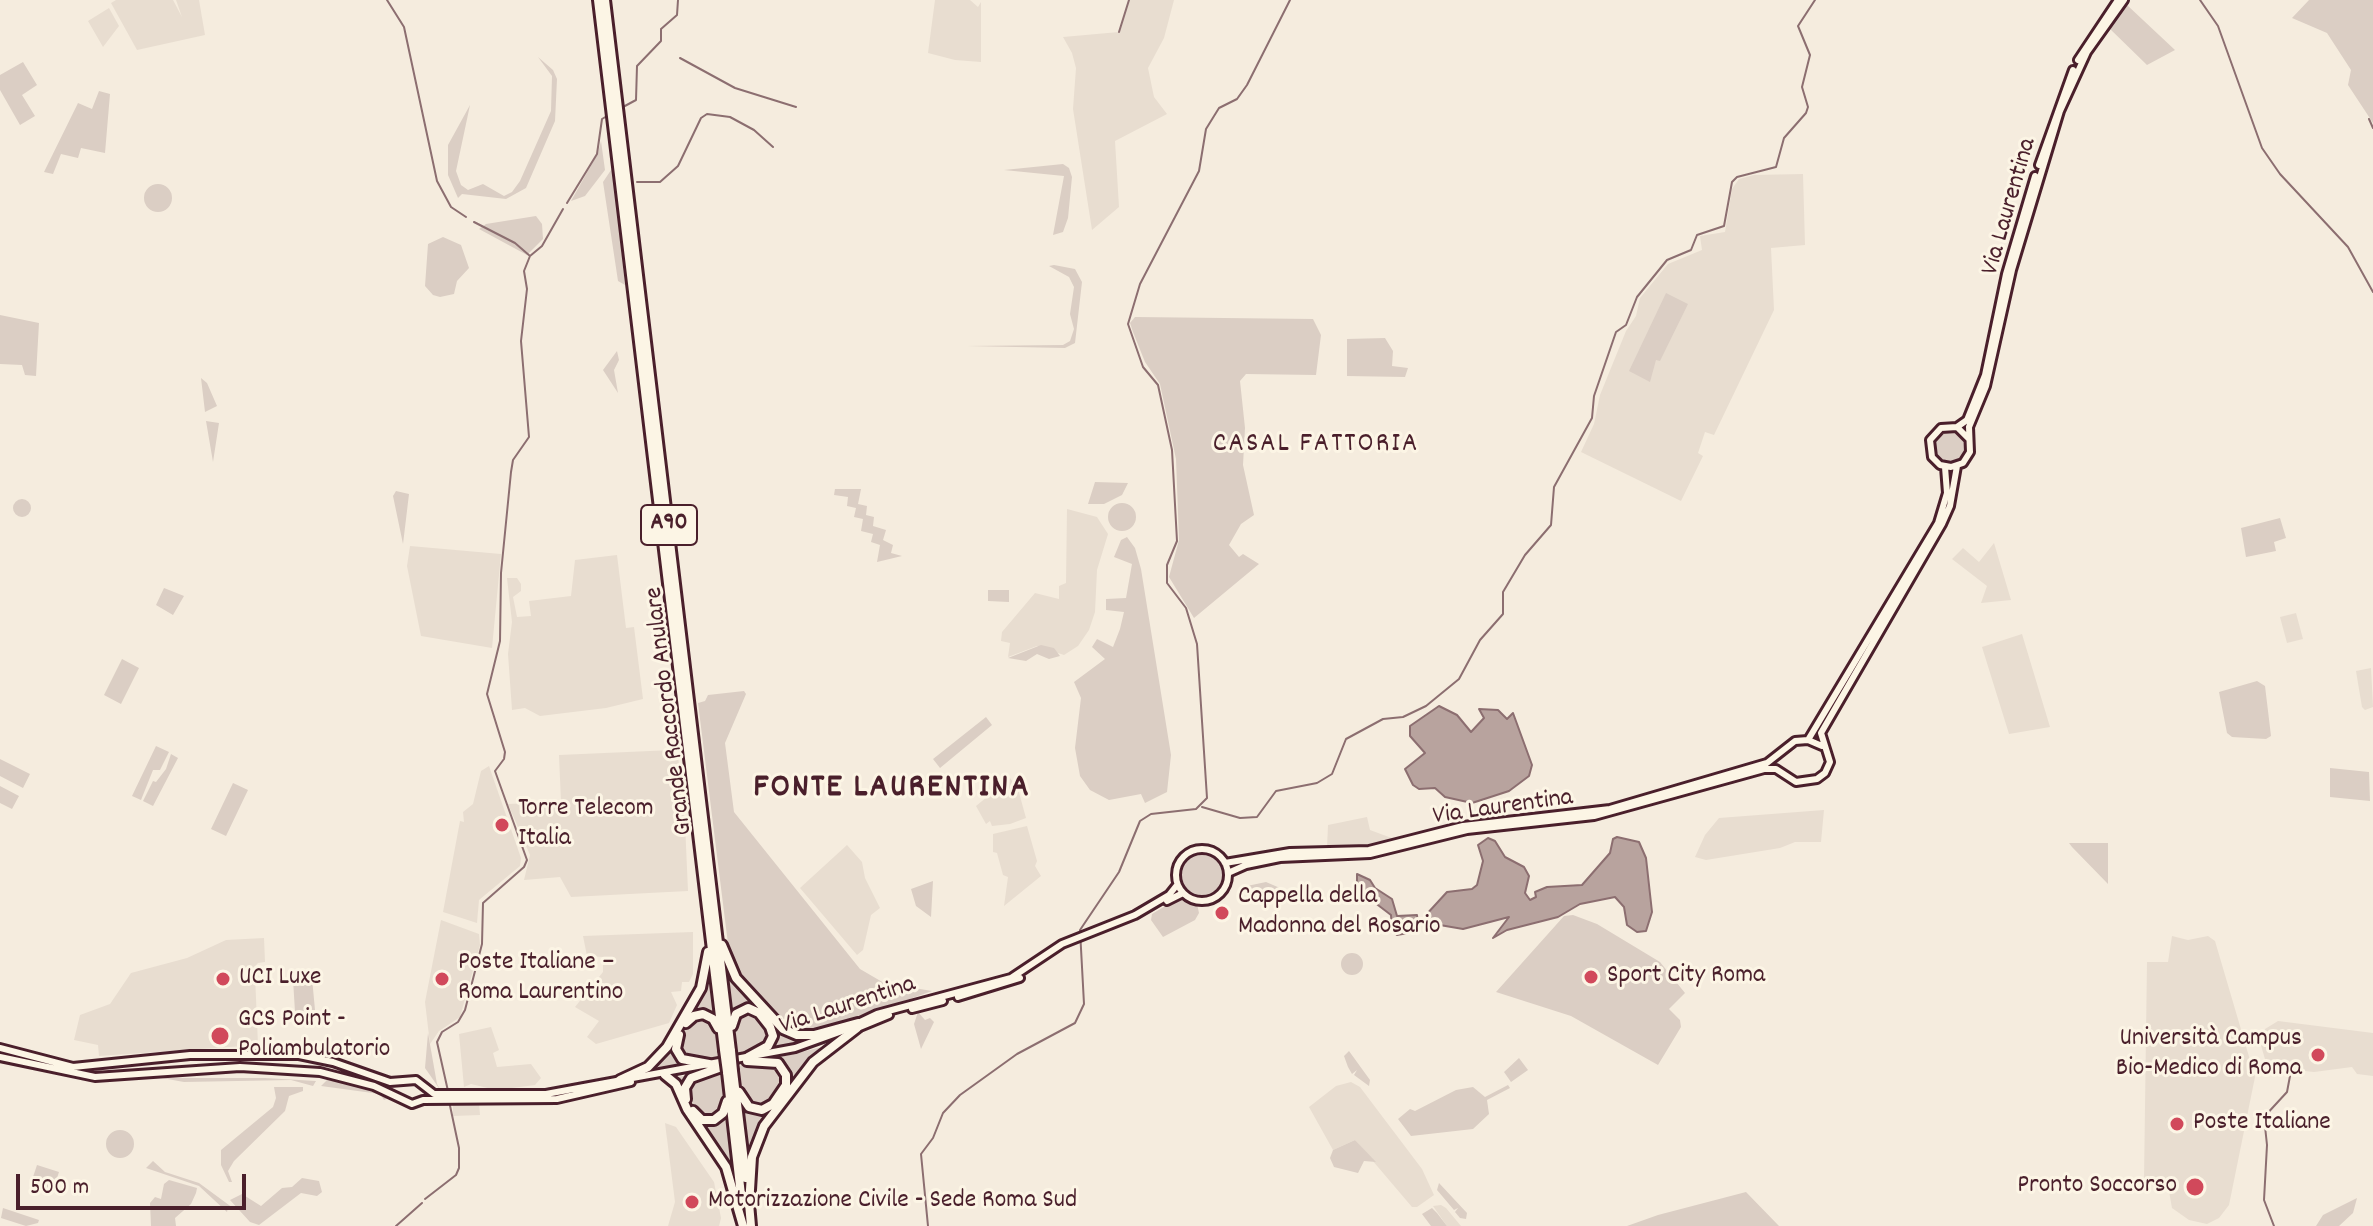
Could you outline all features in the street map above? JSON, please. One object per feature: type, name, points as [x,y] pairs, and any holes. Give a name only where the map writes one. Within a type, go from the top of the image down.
[{"type":"highway","name":"Grande Raccordo Anulare","points":[[597,0],[707,912],[751,1226]]},
{"type":"highway","name":"Grande Raccordo Anulare","points":[[605,0],[716,922],[727,1051]]},
{"type":"highway","points":[[620,1080],[658,1059],[699,993],[707,965],[707,912]]},
{"type":"highway","points":[[716,922],[734,974],[780,1028],[809,1036],[857,1026]]},
{"type":"highway","points":[[727,1051],[734,1017],[743,1009],[753,1009],[768,1023],[773,1036],[765,1049],[748,1059]]},
{"type":"highway","points":[[709,1064],[687,1062],[677,1054],[678,1038],[691,1018],[701,1014],[713,1019],[727,1051]]},
{"type":"highway","points":[[749,1206],[751,1161],[764,1126],[813,1062],[857,1026]]},
{"type":"highway","points":[[730,1073],[744,1102],[754,1109],[770,1107],[783,1092],[786,1078],[780,1065],[767,1060],[748,1059]]},
{"type":"highway","name":"Grande Raccordo Anulare","points":[[730,1073],[744,1226]]},
{"type":"highway","points":[[730,1073],[724,1112],[711,1121],[699,1118],[686,1099],[688,1081],[730,1073]]},
{"type":"highway","points":[[665,1075],[676,1084],[686,1108],[726,1167],[744,1226]]},
{"type":"main road","name":"Via Laurentina","points":[[0,1057],[95,1077],[240,1067],[298,1070],[348,1078],[395,1094],[407,1103],[448,1097],[555,1094],[709,1064],[808,1049],[885,1016],[1009,983],[1056,952],[1135,915],[1170,894],[1177,885],[1178,864],[1192,850],[1211,850],[1225,863],[1290,852],[1369,850],[1469,824],[1610,809],[1767,763],[1777,757],[1786,745],[1808,740],[1938,523],[1947,493],[1945,467],[1932,457],[1930,440],[1941,428],[1957,427],[1967,420],[1985,375],[2006,274],[2059,102],[2089,40],[2118,0]]},
{"type":"main road","name":"Via Laurentina","points":[[1228,873],[1274,859],[1370,854],[1467,830],[1594,816],[1773,768],[1798,782],[1819,778],[1830,762],[1820,736],[1829,717],[1944,520],[1957,466],[1970,452],[1970,426],[1991,369],[2012,270],[2060,111],[2087,52],[2124,0]]},
{"type":"main road","points":[[1957,427],[1969,439]]},
{"type":"main road","points":[[1945,467],[1957,466]]},
{"type":"main road","points":[[1808,740],[1822,746]]},
{"type":"main road","points":[[1777,757],[1781,772]]},
{"type":"main road","points":[[1177,885],[1183,893],[1197,901],[1213,899],[1223,891],[1228,873],[1225,863]]},
{"type":"main road","name":"Via Laurentina","points":[[1080,939],[1127,924],[1183,893]]},
{"type":"main road","name":"Via Laurentina","points":[[0,1048],[73,1067],[197,1054],[299,1055],[333,1062],[388,1081],[416,1080],[426,1090],[448,1097],[560,1099],[665,1075],[730,1073],[748,1059]]},
{"type":"main road","points":[[395,1094],[399,1081]]},
{"type":"main road","points":[[423,1100],[426,1090]]},
{"type":"shaded area","points":[[116,0],[173,0],[182,17],[176,0],[199,0],[205,35],[137,50],[111,3]]},
{"type":"shaded area","points":[[935,0],[970,0],[978,7],[981,2],[981,62],[928,53]]},
{"type":"shaded area","points":[[1129,0],[1174,0],[1164,38],[1148,68],[1154,97],[1167,114],[1115,141],[1119,207],[1092,230],[1073,109],[1076,68],[1063,37],[1119,32]]},
{"type":"shaded area","points":[[2309,0],[2373,0],[2373,123],[2348,85],[2351,70],[2327,33],[2292,18]]},
{"type":"shaded area","points":[[2127,5],[2175,50],[2147,65],[2108,27]]},
{"type":"shaded area","points":[[109,8],[119,26],[103,47],[88,21]]},
{"type":"shaded area","points":[[538,57],[553,70],[557,79],[555,121],[526,188],[506,199],[462,194],[458,198],[448,175],[448,145],[470,105],[456,171],[461,185],[468,190],[483,184],[504,196],[512,192],[520,181],[551,111],[552,76]]},
{"type":"shaded area","points":[[23,62],[37,85],[22,95],[35,116],[20,125],[0,90],[0,75]]},
{"type":"shaded area","points":[[99,91],[110,94],[105,153],[81,148],[78,158],[61,154],[53,174],[44,172],[78,103],[92,109]]},
{"type":"shaded area","points":[[601,141],[605,170],[585,196],[571,201],[598,153]]},
{"type":"shaded area","points":[[1063,164],[1069,168],[1072,177],[1068,218],[1063,232],[1053,235],[1064,176],[1004,170]]},
{"type":"shaded area","points":[[613,167],[625,285],[618,281],[603,182]]},
{"type":"shaded area","points":[[1803,174],[1805,245],[1771,248],[1774,310],[1714,435],[1705,432],[1698,453],[1703,456],[1681,501],[1581,452],[1594,424],[1600,395],[1626,331],[1636,316],[1640,298],[1668,264],[1702,250],[1700,236],[1725,232],[1732,189],[1739,179],[1754,175]]},
{"type":"shaded area","points":[[158,184],[168,188],[172,198],[168,208],[158,212],[148,208],[144,198],[148,188]]},
{"type":"shaded area","points":[[536,216],[542,224],[543,239],[527,255],[479,229],[486,224]]},
{"type":"shaded area","points":[[443,237],[461,245],[469,268],[457,281],[454,294],[440,297],[433,295],[425,286],[428,244]]},
{"type":"shaded area","points":[[1049,266],[1075,269],[1082,282],[1075,343],[1065,348],[967,346],[1063,345],[1070,341],[1074,329],[1070,314],[1074,287],[1069,277]]},
{"type":"shaded area","points":[[1666,293],[1688,304],[1660,361],[1656,360],[1650,382],[1629,371]]},
{"type":"shaded area","points":[[0,315],[39,323],[36,376],[25,375],[22,365],[0,364]]},
{"type":"shaded area","points":[[1135,317],[1313,319],[1321,335],[1316,375],[1246,374],[1240,381],[1245,428],[1243,465],[1254,515],[1241,524],[1229,545],[1239,557],[1243,554],[1259,564],[1194,618],[1169,577],[1179,540],[1176,459],[1160,384],[1145,362],[1130,323]]},
{"type":"shaded area","points":[[1385,338],[1393,351],[1392,366],[1408,368],[1405,377],[1347,376],[1347,339]]},
{"type":"shaded area","points":[[617,351],[619,360],[614,370],[618,393],[603,370]]},
{"type":"shaded area","points":[[201,378],[207,383],[217,406],[205,412]]},
{"type":"shaded area","points":[[206,421],[219,423],[213,462]]},
{"type":"shaded area","points":[[1950,429],[1962,435],[1968,447],[1962,459],[1950,465],[1938,459],[1932,447],[1938,435]]},
{"type":"shaded area","points":[[1095,482],[1128,483],[1122,495],[1104,504],[1088,504]]},
{"type":"shaded area","points":[[835,489],[861,489],[858,504],[867,506],[866,515],[874,517],[873,526],[886,530],[883,540],[893,545],[891,553],[902,556],[877,562],[880,545],[871,542],[873,534],[861,531],[863,519],[854,517],[856,508],[847,506],[848,497],[834,495]]},
{"type":"shaded area","points":[[396,491],[409,494],[403,544],[393,496]]},
{"type":"shaded area","points":[[18,499],[26,499],[31,508],[29,515],[18,517],[13,512],[13,504]]},
{"type":"shaded area","points":[[1122,503],[1132,507],[1136,517],[1132,527],[1122,531],[1112,527],[1108,517],[1112,507]]},
{"type":"shaded area","points":[[1067,509],[1097,517],[1108,534],[1097,570],[1095,612],[1089,630],[1078,646],[1064,655],[1037,646],[1008,657],[1010,643],[1001,641],[1002,632],[1035,593],[1059,599],[1059,586],[1066,583]]},
{"type":"shaded area","points":[[2280,518],[2286,538],[2274,542],[2276,551],[2246,557],[2241,528]]},
{"type":"shaded area","points":[[1127,537],[1135,548],[1141,569],[1171,755],[1167,792],[1145,803],[1141,794],[1109,800],[1090,790],[1080,776],[1075,748],[1081,698],[1074,682],[1105,659],[1092,647],[1097,639],[1113,647],[1120,629],[1124,612],[1106,610],[1106,599],[1126,598],[1132,564],[1114,557],[1121,540]]},
{"type":"shaded area","points":[[1994,543],[2011,600],[1981,603],[1987,586],[1952,559],[1963,548],[1979,562]]},
{"type":"shaded area","points":[[410,546],[501,554],[492,648],[421,636],[407,566]]},
{"type":"shaded area","points":[[617,555],[626,628],[634,627],[643,699],[606,708],[540,716],[525,708],[512,710],[508,654],[512,622],[507,578],[517,578],[521,584],[521,591],[513,597],[517,617],[531,616],[529,601],[571,596],[575,560]]},
{"type":"shaded area","points":[[164,588],[184,596],[173,615],[156,605]]},
{"type":"shaded area","points":[[988,590],[1009,590],[1009,602],[988,601]]},
{"type":"shaded area","points":[[2296,613],[2303,639],[2287,643],[2280,617]]},
{"type":"shaded area","points":[[2022,634],[2050,727],[2009,734],[1982,647]]},
{"type":"shaded area","points":[[1041,645],[1054,648],[1060,656],[1049,659],[1037,654],[1026,661],[1008,658]]},
{"type":"shaded area","points":[[122,659],[139,668],[121,704],[104,695]]},
{"type":"shaded area","points":[[2371,668],[2373,707],[2365,710],[2356,671]]},
{"type":"shaded area","points":[[2257,681],[2265,686],[2271,736],[2266,739],[2232,737],[2227,733],[2219,692]]},
{"type":"shaded area","points":[[744,691],[746,694],[725,743],[734,812],[860,969],[884,983],[932,991],[821,1031],[789,1028],[737,971],[728,944],[698,703],[705,701],[708,695]]},
{"type":"shaded area","points":[[1439,706],[1457,715],[1471,732],[1484,718],[1479,709],[1498,710],[1507,719],[1513,713],[1532,765],[1529,776],[1509,791],[1472,803],[1445,797],[1435,788],[1419,789],[1413,785],[1405,769],[1425,753],[1410,736],[1410,726]]},
{"type":"shaded area","points":[[986,717],[992,725],[940,768],[933,759]]},
{"type":"shaded area","points":[[156,746],[169,752],[160,770],[153,770],[141,800],[132,796]]},
{"type":"shaded area","points":[[673,750],[678,756],[688,891],[571,897],[560,877],[524,880],[530,855],[508,804],[561,802],[559,755]]},
{"type":"shaded area","points":[[171,754],[178,758],[153,806],[143,801],[153,781],[156,782],[166,769]]},
{"type":"shaded area","points":[[0,759],[30,774],[23,788],[0,776]]},
{"type":"shaded area","points":[[489,766],[521,858],[520,866],[479,900],[477,923],[443,912],[460,821],[464,822],[463,812],[473,804],[481,771]]},
{"type":"shaded area","points":[[2330,768],[2369,772],[2370,801],[2330,797]]},
{"type":"shaded area","points":[[1010,778],[1018,789],[1026,818],[1010,824],[992,826],[990,821],[986,824],[976,806]]},
{"type":"shaded area","points":[[233,783],[248,790],[226,836],[211,829]]},
{"type":"shaded area","points":[[0,786],[19,796],[12,809],[0,803]]},
{"type":"shaded area","points":[[1824,810],[1821,842],[1795,842],[1780,848],[1706,860],[1695,857],[1705,835],[1719,818]]},
{"type":"shaded area","points":[[1367,817],[1370,830],[1397,840],[1370,847],[1327,848],[1328,825]]},
{"type":"shaded area","points":[[1027,826],[1037,861],[1035,866],[1041,876],[1004,906],[1008,877],[1003,875],[997,853],[993,852],[993,834]]},
{"type":"shaded area","points":[[1617,837],[1639,842],[1646,858],[1652,912],[1646,931],[1637,932],[1627,925],[1624,907],[1615,897],[1580,904],[1558,917],[1507,930],[1493,938],[1509,917],[1463,929],[1428,923],[1425,916],[1447,892],[1472,889],[1477,885],[1483,861],[1478,845],[1488,838],[1495,841],[1505,857],[1524,867],[1529,876],[1525,893],[1530,900],[1536,897],[1535,892],[1547,887],[1582,885],[1610,853],[1613,839]]},
{"type":"shaded area","points":[[2069,843],[2108,843],[2108,884],[2072,847]]},
{"type":"shaded area","points":[[847,845],[862,862],[865,878],[880,908],[871,915],[863,950],[857,955],[800,888]]},
{"type":"shaded area","points":[[1202,851],[1219,858],[1226,875],[1219,892],[1202,899],[1185,892],[1178,875],[1185,858]]},
{"type":"shaded area","points":[[1357,874],[1370,880],[1375,888],[1392,899],[1397,916],[1417,915],[1418,925],[1408,933],[1397,935],[1392,931],[1391,915],[1357,889]]},
{"type":"shaded area","points":[[933,881],[931,917],[916,906],[911,889]]},
{"type":"shaded area","points":[[1266,882],[1280,888],[1289,902],[1259,904],[1246,893],[1247,886]]},
{"type":"shaded area","points":[[1180,897],[1197,904],[1199,913],[1195,920],[1163,937],[1151,920],[1152,914]]},
{"type":"shaded area","name":"Sport City Roma","points":[[1573,915],[1597,924],[1660,962],[1685,993],[1669,1009],[1680,1020],[1681,1027],[1658,1065],[1571,1016],[1496,992],[1564,916]]},
{"type":"shaded area","points":[[441,920],[479,934],[480,945],[460,1017],[439,1031],[430,1044],[425,1002]]},
{"type":"shaded area","points":[[693,932],[693,974],[689,982],[682,982],[681,991],[671,992],[677,1005],[669,1023],[596,1044],[587,1037],[599,1021],[575,1007],[603,972],[603,957],[587,956],[583,936]]},
{"type":"shaded area","points":[[2172,936],[2188,940],[2208,936],[2215,941],[2255,1077],[2229,1205],[2219,1218],[2207,1224],[2189,1220],[2172,1208],[2167,1180],[2144,1180],[2147,962],[2168,962]]},
{"type":"shaded area","points":[[264,938],[265,962],[258,963],[251,971],[255,975],[258,1045],[99,1056],[98,1045],[74,1040],[80,1015],[110,1004],[131,973],[187,958],[226,940]]},
{"type":"shaded area","points":[[1352,953],[1360,956],[1363,964],[1360,972],[1352,975],[1344,972],[1341,964],[1344,956]]},
{"type":"shaded area","points":[[725,961],[775,1026],[817,1037],[766,1050],[774,1037],[757,1009],[731,1017]]},
{"type":"shaded area","points":[[709,970],[715,1020],[711,1015],[688,1018],[678,1033],[682,1061],[690,1065],[640,1074],[649,1068],[703,990]]},
{"type":"shaded area","points":[[312,978],[315,1010],[295,1012],[293,979]]},
{"type":"shaded area","points":[[756,1011],[770,1028],[770,1042],[754,1053],[737,1055],[733,1025],[741,1012]]},
{"type":"shaded area","points":[[918,1012],[925,1020],[930,1018],[934,1022],[921,1049],[914,1024]]},
{"type":"shaded area","points":[[708,1017],[716,1028],[720,1059],[699,1062],[679,1054],[679,1037],[690,1021]]},
{"type":"shaded area","name":"Università Campus Bio-Medico di Roma","points":[[2278,1021],[2373,1033],[2373,1076],[2357,1074],[2352,1067],[2314,1072],[2286,1069],[2269,1073],[2260,1042],[2265,1029]]},
{"type":"shaded area","points":[[491,1027],[499,1050],[493,1053],[497,1067],[531,1064],[541,1078],[535,1085],[496,1090],[471,1084],[464,1087],[459,1034]]},
{"type":"shaded area","points":[[428,1033],[437,1084],[441,1091],[425,1068]]},
{"type":"shaded area","points":[[830,1045],[764,1123],[749,1163],[742,1104],[763,1111],[788,1083],[773,1059]]},
{"type":"shaded area","points":[[1349,1051],[1370,1080],[1369,1086],[1354,1075],[1357,1070],[1352,1074],[1348,1067],[1344,1056]]},
{"type":"shaded area","points":[[1519,1058],[1528,1070],[1511,1082],[1504,1072]]},
{"type":"shaded area","points":[[772,1062],[786,1078],[773,1103],[756,1108],[742,1094],[738,1066]]},
{"type":"shaded area","points":[[721,1069],[724,1109],[709,1120],[695,1113],[687,1100],[690,1081]]},
{"type":"shaded area","points":[[695,1074],[689,1078],[685,1101],[703,1122],[726,1110],[734,1177],[686,1105],[672,1078]]},
{"type":"shaded area","points":[[162,1078],[265,1078],[316,1081],[313,1086],[291,1080],[184,1082]]},
{"type":"shaded area","points":[[327,1080],[369,1087],[391,1097],[384,1100],[380,1094],[321,1086]]},
{"type":"shaded area","points":[[1351,1082],[1360,1087],[1422,1169],[1434,1195],[1417,1207],[1412,1207],[1355,1140],[1333,1150],[1309,1107],[1336,1086]]},
{"type":"shaded area","points":[[1508,1085],[1510,1088],[1487,1100],[1489,1114],[1473,1129],[1411,1136],[1398,1119],[1410,1109],[1415,1111],[1456,1090],[1473,1087],[1485,1097]]},
{"type":"shaded area","points":[[274,1087],[303,1087],[303,1091],[289,1096],[285,1111],[234,1161],[228,1171],[232,1182],[229,1182],[221,1165],[221,1150],[273,1107],[276,1098]]},
{"type":"shaded area","points":[[453,1103],[479,1103],[480,1115],[453,1116]]},
{"type":"shaded area","name":"Motorizzazione Civile - Sede Roma Sud","points":[[665,1123],[676,1127],[714,1182],[721,1218],[719,1226],[668,1226],[675,1202]]},
{"type":"shaded area","points":[[120,1130],[130,1134],[134,1144],[130,1154],[120,1158],[110,1154],[106,1144],[110,1134]]},
{"type":"shaded area","points":[[1355,1140],[1376,1162],[1364,1161],[1358,1173],[1334,1167],[1330,1158],[1333,1150]]},
{"type":"shaded area","points":[[153,1161],[165,1172],[199,1183],[233,1208],[228,1207],[227,1212],[199,1186],[146,1168]]},
{"type":"shaded area","points":[[37,1165],[59,1172],[52,1193],[30,1186]]},
{"type":"shaded area","points":[[302,1178],[319,1181],[322,1192],[317,1196],[301,1193],[259,1225],[250,1222],[230,1200],[242,1194],[261,1206],[282,1188],[292,1187]]},
{"type":"shaded area","points":[[169,1180],[197,1188],[196,1193],[191,1204],[175,1218],[176,1226],[151,1226],[150,1203],[155,1197],[161,1199],[164,1184]]},
{"type":"shaded area","points":[[1439,1183],[1467,1213],[1466,1219],[1460,1218],[1455,1212],[1458,1208],[1454,1210],[1437,1190]]},
{"type":"shaded area","points":[[1746,1192],[1779,1226],[1627,1226],[1658,1215]]},
{"type":"shaded area","points":[[2357,1198],[2353,1213],[2339,1226],[2316,1226],[2323,1215]]},
{"type":"shaded area","points":[[1441,1205],[1461,1226],[1447,1226],[1433,1206]]},
{"type":"shaded area","points":[[3,1208],[39,1220],[38,1223],[26,1226],[1,1218]]},
{"type":"shaded area","points":[[1432,1208],[1447,1226],[1431,1226],[1422,1214]]},
{"type":"waterway","points":[[387,0],[404,27],[437,181],[451,207],[466,217]]},
{"type":"waterway","points":[[623,107],[636,100],[637,66],[661,41],[661,29],[677,15],[678,0]]},
{"type":"waterway","points":[[1119,32],[1129,0]]},
{"type":"waterway","points":[[928,1226],[921,1154],[933,1138],[943,1113],[960,1095],[1017,1054],[1075,1023],[1084,1004],[1080,930],[1119,872],[1140,821],[1151,814],[1196,809],[1207,798],[1197,644],[1186,608],[1167,583],[1167,565],[1177,541],[1172,450],[1158,385],[1143,367],[1128,324],[1140,284],[1199,171],[1206,129],[1219,108],[1237,99],[1247,85],[1290,0]]},
{"type":"waterway","points":[[1202,807],[1240,818],[1257,817],[1276,791],[1317,783],[1332,774],[1346,739],[1383,719],[1403,717],[1426,706],[1459,679],[1480,640],[1503,614],[1503,592],[1525,555],[1551,525],[1554,487],[1592,418],[1594,396],[1616,332],[1626,325],[1637,297],[1667,260],[1691,250],[1697,235],[1724,226],[1732,182],[1737,177],[1776,167],[1784,138],[1806,113],[1808,107],[1802,87],[1810,55],[1798,26],[1815,0]]},
{"type":"waterway","points":[[2200,0],[2218,26],[2262,148],[2280,174],[2348,247],[2373,292]]},
{"type":"waterway","points":[[680,58],[735,88],[796,107]]},
{"type":"waterway","points":[[637,182],[660,182],[678,166],[701,118],[707,114],[730,117],[754,130],[773,147]]},
{"type":"waterway","points":[[567,203],[597,154],[602,119],[607,116]]},
{"type":"waterway","points":[[2369,119],[2373,128]]},
{"type":"waterway","points":[[448,1091],[437,1042],[442,1032],[458,1022],[465,1010],[482,944],[483,903],[524,867],[527,860],[495,771],[505,752],[487,694],[500,641],[501,573],[511,472],[513,460],[529,437],[521,341],[527,289],[524,271],[530,256],[542,246],[563,209]]},
{"type":"waterway","points":[[474,222],[515,243],[530,256]]},
{"type":"waterway","points":[[2274,1226],[2264,1200],[2267,1145],[2264,1117],[2287,1092],[2290,1076]]},
{"type":"waterway","points":[[425,1199],[456,1175],[459,1168],[459,1148],[449,1101]]},
{"type":"waterway","points":[[396,1226],[422,1203]]},
{"type":"place","name":"Torre Telecom Italia","points":[[502,825]]},
{"type":"place","name":"Cappella della Madonna del Rosario","points":[[1222,913]]},
{"type":"place","name":"Sport City Roma","points":[[1591,977]]},
{"type":"place","name":"UCI Luxe","points":[[223,979]]},
{"type":"place","name":"Poste Italiane – Roma Laurentino","points":[[442,979]]},
{"type":"place","name":"GCS Point - Poliambulatorio","points":[[220,1036]]},
{"type":"place","name":"Università Campus Bio-Medico di Roma","points":[[2318,1055]]},
{"type":"place","name":"Poste Italiane","points":[[2177,1124]]},
{"type":"place","name":"Pronto Soccorso","points":[[2195,1187]]},
{"type":"place","name":"Motorizzazione Civile - Sede Roma Sud","points":[[692,1202]]},
{"type":"district","name":"CASAL FATTORIA","points":[[1316,446]]},
{"type":"district","name":"FONTE LAURENTINA","points":[[892,790]]}]
